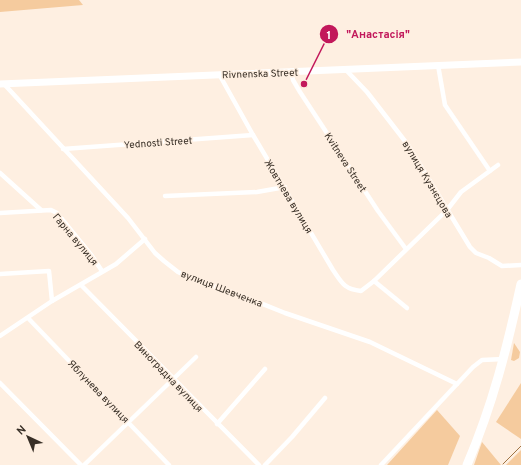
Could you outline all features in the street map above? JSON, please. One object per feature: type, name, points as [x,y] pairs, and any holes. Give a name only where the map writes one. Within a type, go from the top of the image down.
[{"type":"highway","points":[[467,465],[488,413],[518,314],[521,284]]},
{"type":"main road","name":"Rivnenska Street","points":[[2,84],[521,62]]},
{"type":"street","points":[[438,65],[445,105],[490,171]]},
{"type":"street","name":"вулиця Кузнєцова","points":[[346,70],[368,92],[408,145],[463,237],[476,253],[489,258],[502,266],[521,266]]},
{"type":"street","name":"Kvitneva Street","points":[[291,72],[292,80],[374,204],[406,249]]},
{"type":"street","name":"Жовтнева вулиця","points":[[219,74],[253,135],[345,288],[361,291],[374,281],[447,210],[461,192],[498,165]]},
{"type":"street","name":"вулиця Шевченка","points":[[2,84],[128,218],[164,261],[178,272],[195,280],[370,342],[457,384]]},
{"type":"street","name":"Yednosti Street","points":[[63,149],[253,135]]},
{"type":"street","points":[[0,173],[42,210]]},
{"type":"street","points":[[165,196],[257,192],[285,187]]},
{"type":"street","name":"Гарна вулиця","points":[[0,213],[42,210],[51,210],[57,213],[92,256],[102,271]]},
{"type":"street","points":[[0,336],[52,302],[116,264],[145,239]]},
{"type":"street","points":[[0,274],[49,271],[52,302]]},
{"type":"street","points":[[374,281],[407,308]]},
{"type":"street","name":"Виноградна вулиця","points":[[81,285],[259,465]]},
{"type":"street","name":"Яблунева вулиця","points":[[28,318],[169,465]]},
{"type":"street","points":[[0,383],[83,465],[196,357]]},
{"type":"street","points":[[381,465],[473,367],[482,360],[504,359]]},
{"type":"street","points":[[217,424],[265,369]]},
{"type":"street","points":[[266,465],[325,398]]},
{"type":"shaded area","points":[[0,0],[79,0],[83,5],[0,12]]},
{"type":"shaded area","points":[[514,343],[520,352],[519,358],[514,361],[511,360]]},
{"type":"shaded area","points":[[521,383],[521,439],[496,422]]},
{"type":"shaded area","points":[[437,410],[460,436],[448,465],[387,465]]},
{"type":"shaded area","points":[[482,442],[501,465],[474,465]]},
{"type":"shaded area","points":[[521,450],[521,465],[506,465]]},
{"type":"waterway","points":[[503,464],[521,446]]},
{"type":"place","name":"\"Анастасія\"","points":[[304,84]]}]
